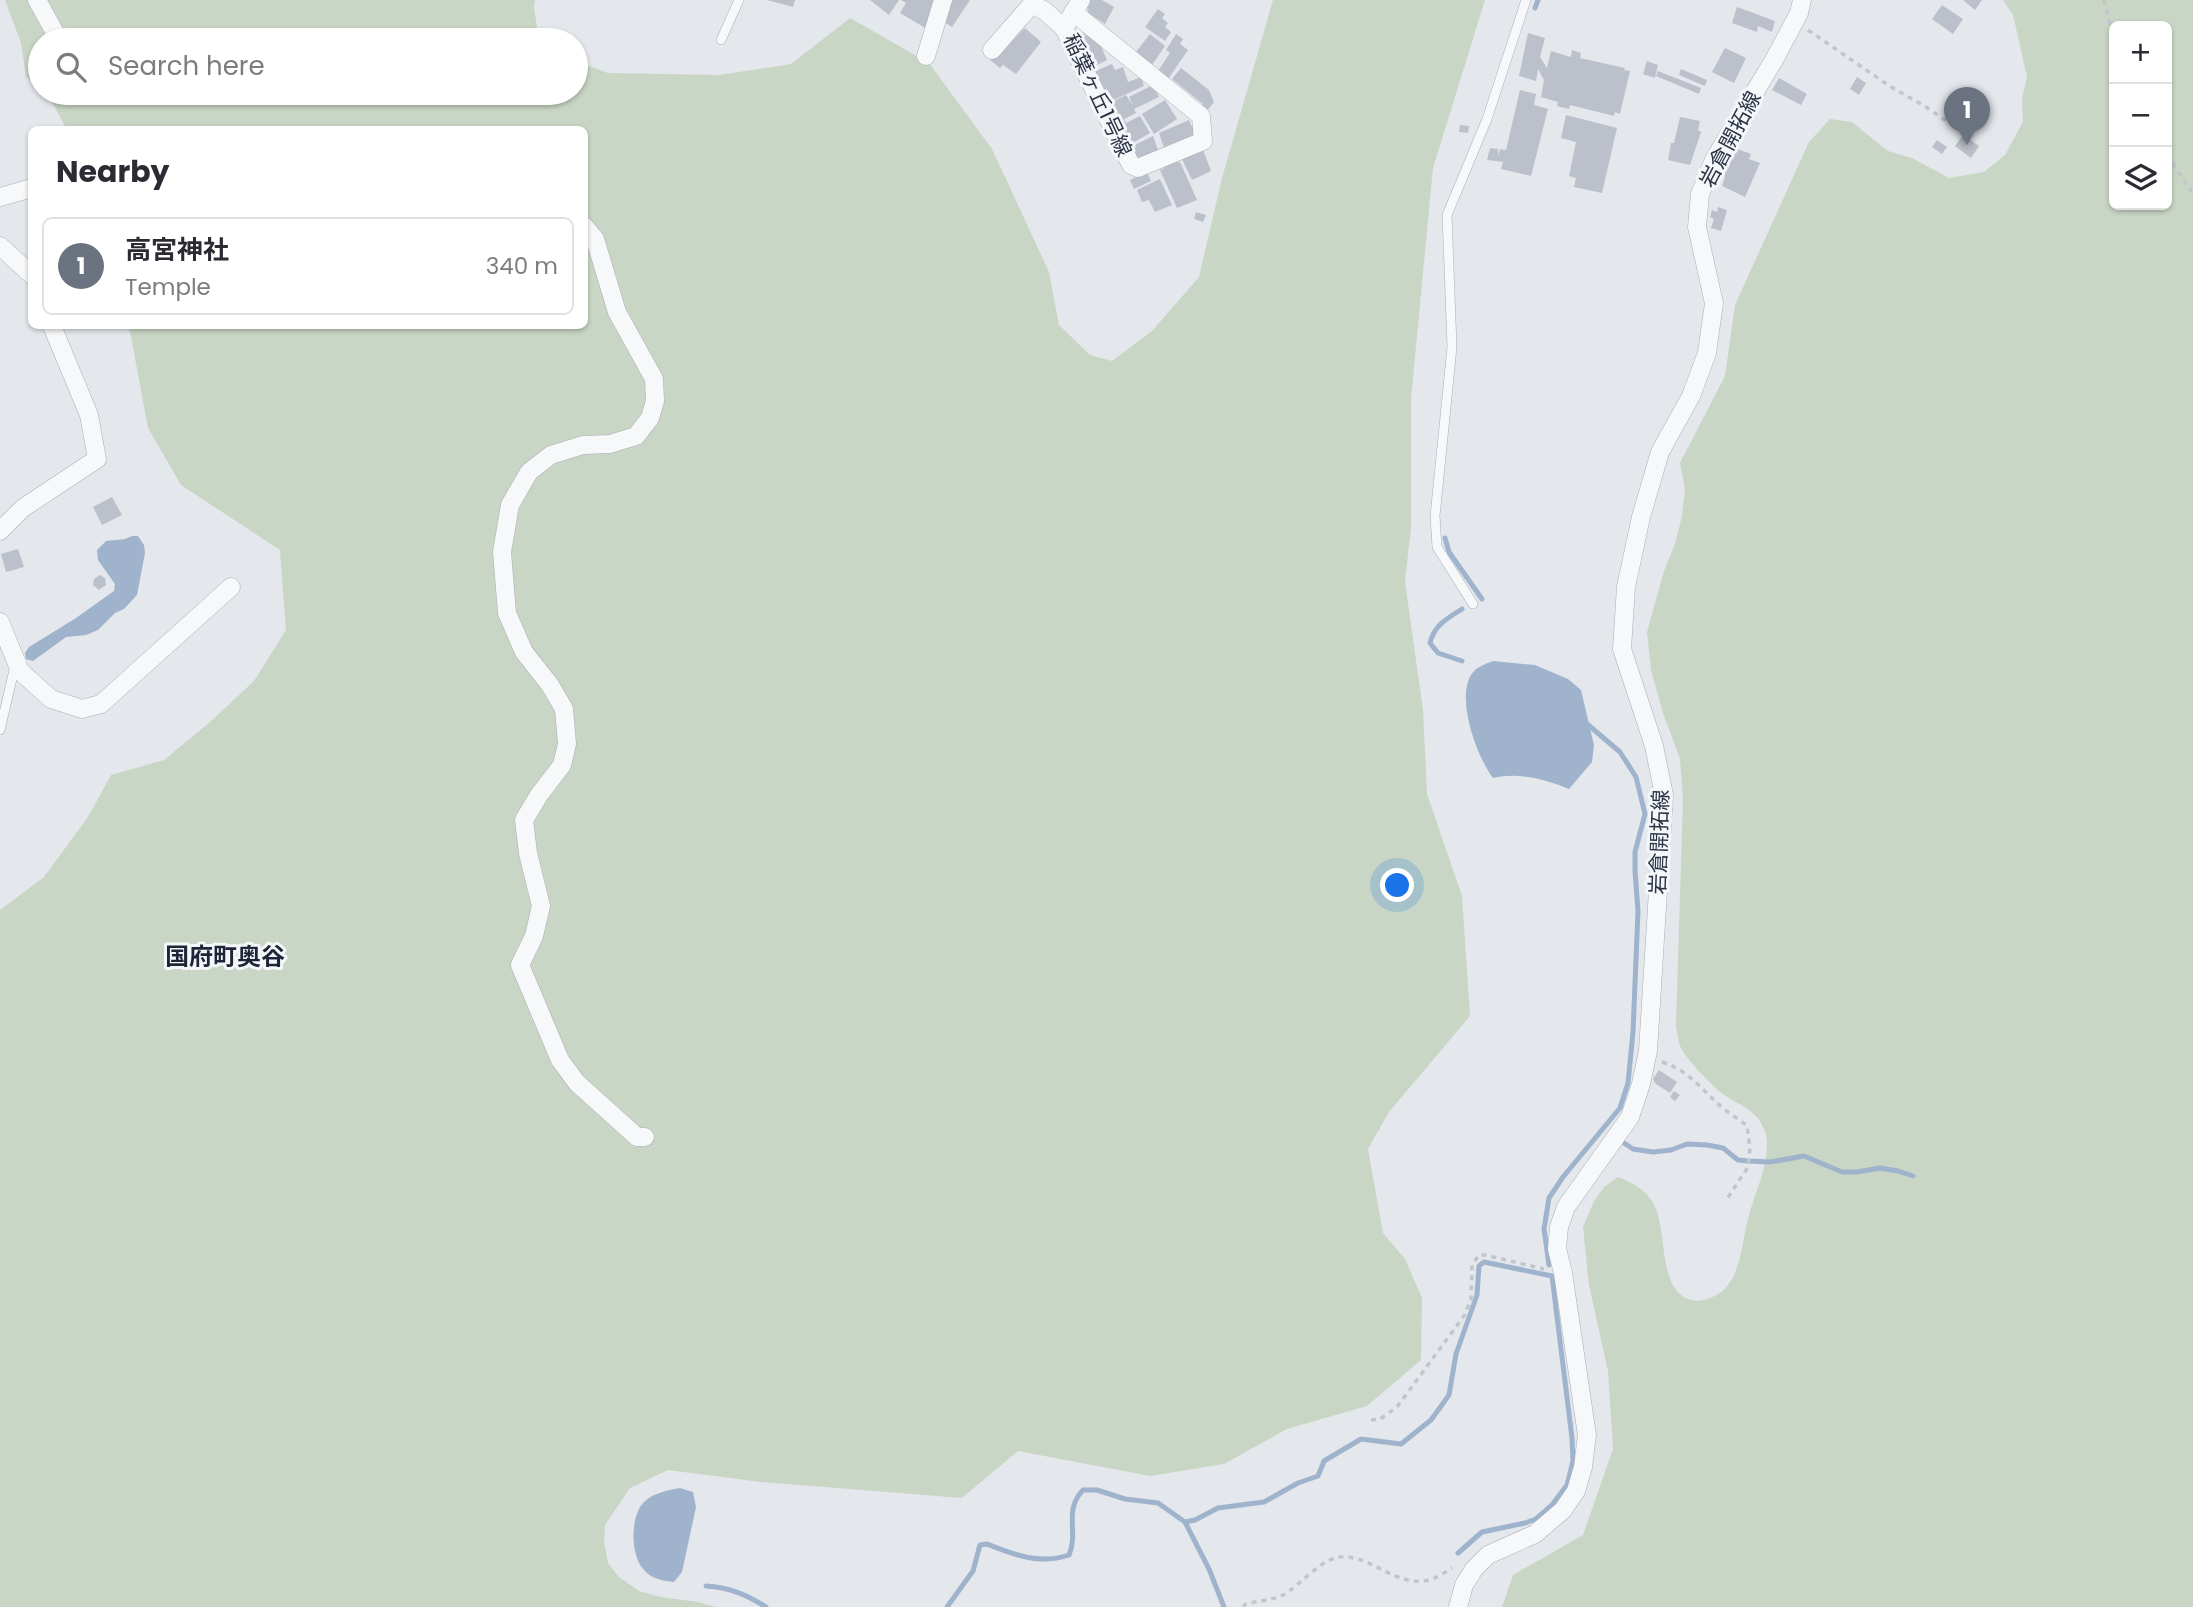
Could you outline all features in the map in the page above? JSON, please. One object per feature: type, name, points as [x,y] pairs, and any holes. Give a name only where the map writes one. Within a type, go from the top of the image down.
[{"type":"street","points":[[37,0],[52,28]]},
{"type":"street","points":[[926,56],[943,0]]},
{"type":"street","name":"岩倉開拓線","points":[[1458,1607],[1464,1585],[1474,1569],[1488,1555],[1535,1534],[1563,1510],[1576,1491],[1583,1467],[1587,1435],[1563,1273],[1557,1249],[1559,1227],[1566,1206],[1630,1117],[1641,1084],[1647,1057],[1652,1003],[1664,795],[1654,746],[1622,649],[1626,587],[1641,517],[1660,452],[1690,396],[1707,353],[1714,303],[1697,227],[1700,194],[1714,160],[1795,21],[1802,0]]},
{"type":"street","points":[[992,50],[1027,2],[1045,11],[1072,13]]},
{"type":"street","name":"稲葉ヶ丘1号線","points":[[1072,13],[1201,116],[1203,141],[1138,168],[1131,165],[1072,13]]},
{"type":"street","points":[[0,197],[28,189]]},
{"type":"street","points":[[588,231],[595,239],[617,312],[654,379],[655,401],[650,418],[636,436],[610,444],[583,445],[551,454],[528,472],[510,505],[502,552],[507,613],[524,652],[550,685],[564,709],[567,744],[562,765],[524,820],[528,853],[541,906],[534,936],[520,965],[559,1060],[577,1083],[637,1137],[645,1137]]},
{"type":"street","points":[[0,246],[28,271]]},
{"type":"street","points":[[0,531],[23,508],[97,459],[89,415],[53,329]]},
{"type":"street","points":[[0,622],[20,671],[51,699],[82,709],[102,704],[231,587]]},
{"type":"lane","points":[[721,40],[738,0]]},
{"type":"lane","points":[[1473,604],[1437,547],[1435,516],[1452,347],[1447,215],[1487,119],[1525,0]]},
{"type":"lane","points":[[0,730],[16,661]]},
{"type":"path","points":[[2104,0],[2109,21]]},
{"type":"path","points":[[1795,21],[1891,87],[1948,122]]},
{"type":"path","points":[[2172,162],[2193,194]]},
{"type":"path","points":[[1647,1057],[1673,1065],[1702,1085],[1723,1108],[1747,1126],[1750,1148],[1748,1167],[1725,1202]]},
{"type":"path","points":[[1371,1420],[1380,1419],[1397,1407],[1464,1316],[1471,1299],[1472,1265],[1479,1255],[1563,1273]]},
{"type":"path","points":[[1245,1606],[1280,1597],[1328,1560],[1342,1557],[1357,1559],[1401,1579],[1418,1581],[1431,1580],[1456,1566],[1474,1569]]},
{"type":"green space","points":[[5,0],[535,0],[537,28],[28,28],[28,78],[21,43]]},
{"type":"green space","points":[[1273,0],[1485,0],[1433,168],[1411,399],[1411,527],[1405,582],[1423,710],[1427,794],[1462,896],[1470,1016],[1389,1112],[1368,1149],[1383,1233],[1405,1259],[1422,1298],[1421,1360],[1367,1406],[1287,1429],[1224,1464],[1150,1476],[1018,1451],[962,1498],[761,1482],[668,1470],[630,1488],[605,1525],[604,1542],[608,1563],[619,1577],[639,1591],[717,1607],[0,1607],[0,910],[44,877],[88,817],[111,775],[164,760],[209,723],[254,681],[286,630],[280,550],[181,485],[148,428],[130,329],[588,329],[588,126],[64,126],[54,105],[588,105],[588,66],[608,73],[719,75],[791,64],[850,18],[929,63],[992,149],[1049,272],[1059,325],[1090,355],[1112,361],[1152,331],[1199,277],[1222,178]]},
{"type":"green space","points":[[2003,0],[2193,0],[2193,1607],[1502,1607],[1513,1575],[1583,1535],[1613,1449],[1608,1371],[1589,1285],[1583,1227],[1594,1201],[1604,1187],[1618,1177],[1642,1190],[1656,1208],[1667,1270],[1672,1283],[1679,1294],[1691,1300],[1707,1299],[1725,1289],[1733,1278],[1767,1152],[1767,1138],[1760,1121],[1751,1111],[1718,1090],[1693,1065],[1680,1046],[1676,1025],[1683,798],[1680,759],[1651,670],[1647,632],[1682,516],[1685,489],[1680,463],[1725,376],[1735,305],[1809,142],[1830,119],[1852,122],[1888,151],[1912,158],[1949,178],[1984,172],[2005,155],[2023,122],[2022,99],[2027,77],[2013,15]]},
{"type":"water","points":[[138,536],[144,545],[145,553],[137,595],[98,630],[86,635],[66,637],[33,661],[26,659],[25,653],[29,647],[114,591],[115,584],[98,560],[97,550],[106,541]]},
{"type":"water","points":[[1493,661],[1535,665],[1568,679],[1581,690],[1594,745],[1592,762],[1569,789],[1532,778],[1493,778],[1487,769],[1470,728],[1466,699],[1471,675],[1478,668]]},
{"type":"water","points":[[680,1488],[693,1492],[696,1507],[682,1572],[674,1582],[654,1577],[639,1563],[634,1546],[634,1526],[639,1508],[644,1502],[656,1494]]},
{"type":"building","points":[[767,0],[795,0],[793,7]]},
{"type":"building","points":[[870,0],[899,0],[889,15]]},
{"type":"building","points":[[901,0],[940,0],[927,29],[900,13],[906,3]]},
{"type":"building","points":[[950,0],[970,0],[952,27],[940,19]]},
{"type":"building","points":[[1089,0],[1102,0],[1114,7],[1105,24],[1087,12],[1089,9],[1085,7]]},
{"type":"building","points":[[1963,0],[1982,0],[1975,10]]},
{"type":"building","points":[[1942,5],[1963,19],[1953,34],[1932,19]]},
{"type":"building","points":[[1737,7],[1775,21],[1772,32],[1758,26],[1757,32],[1732,23]]},
{"type":"building","points":[[1158,9],[1165,14],[1162,18],[1168,23],[1165,27],[1171,32],[1165,41],[1145,27]]},
{"type":"building","points":[[1025,28],[1041,42],[1016,74],[1003,65],[1000,68],[990,60],[1009,40],[1011,42]]},
{"type":"building","points":[[1076,29],[1100,44],[1107,60],[1089,69],[1071,30]]},
{"type":"building","points":[[1528,33],[1545,38],[1540,57],[1547,68],[1551,51],[1571,57],[1572,50],[1581,53],[1580,58],[1630,71],[1620,114],[1615,112],[1614,116],[1570,105],[1569,109],[1557,106],[1558,102],[1541,97],[1544,80],[1538,69],[1536,81],[1519,76]]},
{"type":"building","points":[[1150,34],[1165,46],[1152,65],[1136,52]]},
{"type":"building","points":[[1176,34],[1183,39],[1180,44],[1188,50],[1166,82],[1156,74],[1170,53],[1166,50]]},
{"type":"building","points":[[1725,48],[1746,58],[1734,83],[1712,72]]},
{"type":"building","points":[[1647,61],[1658,65],[1655,78],[1643,74]]},
{"type":"building","points":[[1112,64],[1115,70],[1123,67],[1128,82],[1141,77],[1144,86],[1113,100],[1109,92],[1104,95],[1093,72]]},
{"type":"building","points":[[1181,68],[1209,90],[1214,102],[1206,112],[1200,107],[1203,104],[1172,79]]},
{"type":"building","points":[[1681,69],[1707,80],[1705,86],[1679,75]]},
{"type":"building","points":[[1658,71],[1701,88],[1699,94],[1656,76]]},
{"type":"building","points":[[1857,77],[1866,83],[1859,95],[1850,89]]},
{"type":"building","points":[[1779,78],[1807,94],[1801,105],[1772,90]]},
{"type":"building","points":[[1153,85],[1159,97],[1134,109],[1136,113],[1124,119],[1126,123],[1140,116],[1150,133],[1131,144],[1107,104],[1126,95],[1133,106],[1129,97]]},
{"type":"building","points":[[1520,90],[1536,94],[1534,105],[1548,109],[1531,176],[1501,169],[1503,162],[1487,160],[1490,148],[1498,149],[1498,156],[1500,149],[1506,150]]},
{"type":"building","points":[[1165,100],[1177,119],[1154,134],[1142,114]]},
{"type":"building","points":[[1566,115],[1617,128],[1602,193],[1574,187],[1576,178],[1569,176],[1576,142],[1561,138]]},
{"type":"building","points":[[1680,117],[1700,121],[1698,130],[1701,132],[1690,165],[1668,160]]},
{"type":"building","points":[[1189,120],[1196,135],[1164,148],[1159,133]]},
{"type":"building","points":[[1460,125],[1469,126],[1468,133],[1459,132]]},
{"type":"building","points":[[1963,135],[1979,146],[1971,158],[1955,146]]},
{"type":"building","points":[[1153,136],[1158,150],[1138,159],[1131,147]]},
{"type":"building","points":[[1937,140],[1947,147],[1942,154],[1932,147]]},
{"type":"building","points":[[1202,147],[1211,171],[1192,180],[1182,159]]},
{"type":"building","points":[[1735,148],[1751,154],[1749,159],[1760,163],[1745,197],[1722,186],[1725,177],[1721,176]]},
{"type":"building","points":[[1176,159],[1180,162],[1197,200],[1177,208],[1160,170],[1171,165],[1164,168],[1163,165]]},
{"type":"building","points":[[1147,172],[1151,181],[1134,189],[1130,180]]},
{"type":"building","points":[[1160,179],[1172,205],[1155,212],[1149,200],[1142,202],[1137,190]]},
{"type":"building","points":[[1718,207],[1727,210],[1721,231],[1711,228],[1714,219],[1710,217],[1712,210],[1717,212]]},
{"type":"building","points":[[1196,212],[1206,215],[1203,222],[1194,219]]},
{"type":"building","points":[[112,497],[122,515],[102,525],[93,507]]},
{"type":"building","points":[[18,549],[24,567],[6,572],[1,554]]},
{"type":"building","points":[[100,575],[105,578],[106,585],[99,590],[93,585],[94,579]]},
{"type":"building","points":[[1659,1070],[1677,1082],[1670,1093],[1653,1079]]},
{"type":"building","points":[[1674,1091],[1680,1095],[1675,1101],[1670,1097]]},
{"type":"waterway","points":[[1535,8],[1538,0]]},
{"type":"waterway","points":[[1445,538],[1449,552],[1482,599]]},
{"type":"waterway","points":[[1462,609],[1438,627],[1430,643],[1438,653],[1462,661]]},
{"type":"waterway","points":[[1549,1265],[1544,1229],[1549,1198],[1620,1108],[1628,1083],[1633,1032],[1638,911],[1635,852],[1645,814],[1636,777],[1620,752],[1586,723]]},
{"type":"waterway","points":[[1624,1143],[1633,1149],[1653,1152],[1671,1150],[1687,1144],[1707,1145],[1723,1148],[1738,1160],[1748,1161],[1770,1162],[1804,1156],[1842,1172],[1880,1168],[1913,1176]]},
{"type":"waterway","points":[[1185,1522],[1218,1508],[1264,1502],[1298,1483],[1318,1476],[1324,1461],[1361,1439],[1401,1444],[1431,1420],[1449,1395],[1456,1354],[1477,1295],[1479,1266],[1484,1262],[1552,1276],[1572,1438],[1573,1461],[1567,1485],[1552,1505],[1536,1519],[1482,1532],[1458,1553]]},
{"type":"waterway","points":[[947,1607],[973,1571],[980,1545],[987,1544],[1037,1559],[1069,1555],[1073,1538],[1072,1513],[1083,1490],[1097,1490],[1125,1499],[1158,1503],[1185,1522],[1209,1569],[1224,1607]]},
{"type":"waterway","points":[[706,1586],[738,1592],[766,1607]]},
{"type":"place","name":"高宮神社","points":[[1967,145]]},
{"type":"district","name":"国府町奥谷","points":[[225,956]]}]
